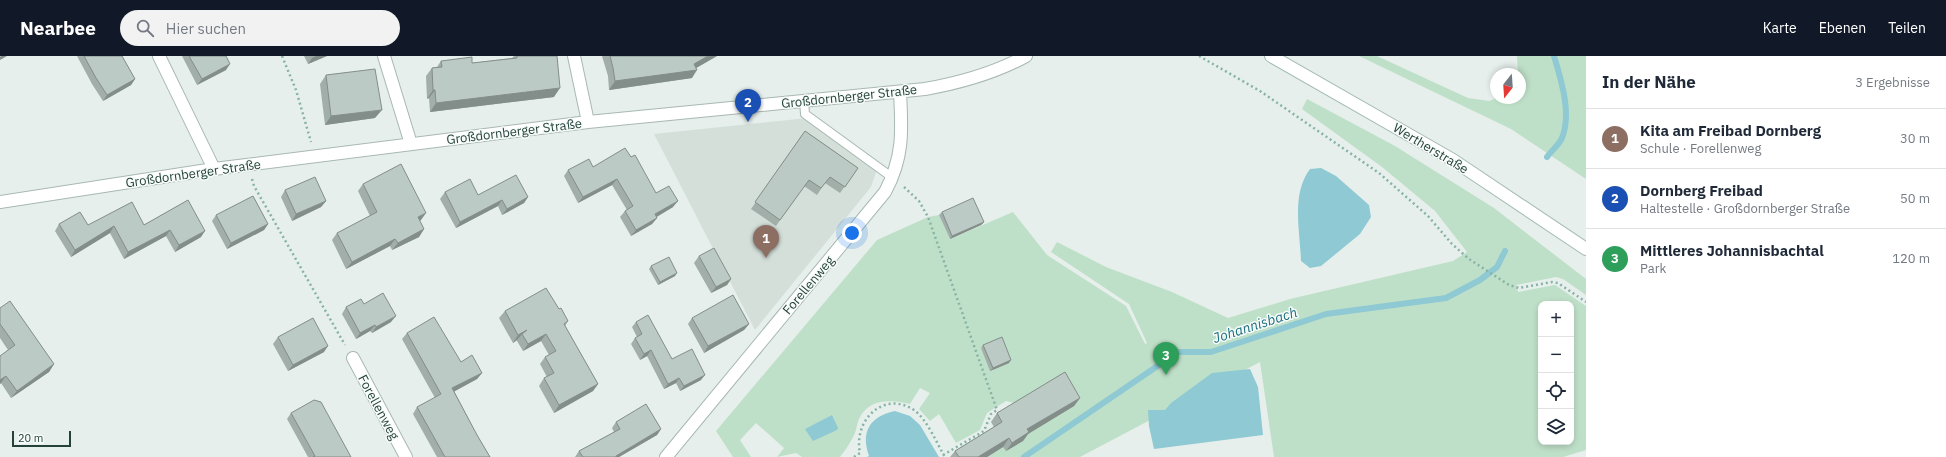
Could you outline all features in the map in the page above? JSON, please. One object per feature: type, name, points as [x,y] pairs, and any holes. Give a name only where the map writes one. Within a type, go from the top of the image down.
[{"type":"street","points":[[159,56],[214,169]]},
{"type":"street","points":[[384,56],[411,144]]},
{"type":"street","points":[[574,56],[588,122]]},
{"type":"street","name":"Großdornberger Straße","points":[[0,202],[214,169],[588,122],[900,92],[946,85],[988,72],[1026,56]]},
{"type":"street","name":"Wertherstraße","points":[[1271,56],[1453,160],[1586,249]]},
{"type":"street","name":"Forellenweg","points":[[666,457],[885,192],[893,178],[900,158],[902,140],[900,92]]},
{"type":"street","name":"Forellenweg","points":[[353,358],[406,457]]},
{"type":"lane","points":[[804,101],[805,114],[893,178]]},
{"type":"path","points":[[282,56],[296,90],[311,144]]},
{"type":"path","points":[[1199,56],[1260,91],[1379,173],[1428,216],[1452,244],[1470,259],[1509,285],[1519,288],[1552,282],[1558,283],[1586,302]]},
{"type":"path","points":[[249,165],[254,186],[353,358]]},
{"type":"path","points":[[854,457],[860,453],[858,443],[866,418],[874,410],[888,405],[901,406],[914,410],[921,416],[944,456],[984,431],[990,414],[997,410],[928,217],[919,201],[893,178]]},
{"type":"shaded area","points":[[817,117],[879,163],[871,187],[755,330],[654,134]]},
{"type":"green space","points":[[1359,56],[1377,56],[1468,98],[1490,101],[1490,104],[1526,104],[1526,68],[1518,68],[1517,56],[1586,56],[1586,179],[1511,129]]},
{"type":"green space","points":[[1307,99],[1395,146],[1494,208],[1586,279],[1586,295],[1563,279],[1556,277],[1516,285],[1518,292],[1555,285],[1586,306],[1586,450],[1563,457],[1274,457],[1260,362],[1080,457],[979,457],[1018,404],[1006,401],[987,413],[980,430],[956,443],[939,414],[930,421],[919,409],[930,393],[920,388],[910,404],[889,401],[882,402],[870,406],[864,411],[859,419],[852,439],[840,457],[802,457],[796,453],[777,457],[784,448],[756,423],[740,440],[751,457],[733,457],[716,431],[877,240],[928,217],[939,215],[950,239],[1013,212],[1047,255],[1126,306],[1145,344],[1147,343],[1129,304],[1051,252],[1057,242],[1106,267],[1172,292],[1228,318],[1290,299],[1453,261],[1467,252],[1435,211],[1382,167],[1302,109]]},
{"type":"water","points":[[1321,168],[1336,176],[1369,205],[1371,217],[1360,234],[1321,266],[1310,268],[1301,261],[1298,225],[1300,190],[1310,169]]},
{"type":"water","points":[[1250,369],[1258,387],[1263,435],[1154,449],[1149,426],[1148,410],[1165,410],[1171,403],[1212,373]]},
{"type":"water","points":[[895,411],[910,416],[920,425],[939,457],[867,457],[869,456],[866,439],[870,426],[880,417]]},
{"type":"water","points":[[832,415],[838,428],[837,430],[813,441],[805,429]]},
{"type":"building","points":[[84,56],[122,56],[135,79],[107,95]]},
{"type":"building","points":[[189,56],[226,56],[230,64],[202,79]]},
{"type":"building","points":[[517,56],[557,56],[560,88],[436,103],[435,90],[433,90],[432,68],[442,67],[441,61],[472,57],[472,63],[517,58]]},
{"type":"building","points":[[610,56],[708,56],[694,64],[697,70],[615,81]]},
{"type":"building","points":[[375,69],[382,110],[331,116],[326,75]]},
{"type":"building","points":[[805,131],[858,168],[845,187],[830,177],[821,188],[809,180],[780,220],[755,202]]},
{"type":"building","points":[[625,148],[631,157],[635,155],[656,193],[669,186],[678,201],[655,214],[657,218],[636,230],[625,211],[633,206],[617,179],[583,197],[568,170],[589,159],[593,167]]},
{"type":"building","points":[[401,164],[426,213],[418,217],[424,229],[398,243],[395,239],[352,262],[337,233],[377,212],[363,184]]},
{"type":"building","points":[[516,175],[528,197],[507,209],[502,200],[460,222],[445,192],[470,179],[478,195]]},
{"type":"building","points":[[315,177],[326,201],[296,214],[285,190]]},
{"type":"building","points":[[253,196],[268,224],[231,243],[216,215]]},
{"type":"building","points":[[973,198],[984,222],[952,236],[942,212]]},
{"type":"building","points":[[188,200],[205,231],[179,245],[170,230],[128,252],[114,226],[75,250],[59,224],[80,212],[88,225],[132,202],[144,225]]},
{"type":"building","points":[[714,248],[731,279],[716,287],[699,256]]},
{"type":"building","points":[[669,257],[677,273],[660,282],[651,266]]},
{"type":"building","points":[[546,288],[559,309],[561,308],[568,321],[564,324],[598,384],[559,405],[544,378],[554,373],[545,357],[556,351],[546,334],[528,344],[522,334],[527,330],[518,335],[505,311]]},
{"type":"building","points":[[383,293],[396,316],[376,327],[375,325],[360,333],[346,307],[361,299],[364,304]]},
{"type":"building","points":[[733,295],[749,324],[708,346],[692,318]]},
{"type":"building","points":[[10,301],[54,364],[17,391],[6,376],[0,380],[0,356],[15,345],[0,324],[0,308]]},
{"type":"building","points":[[648,315],[672,359],[692,349],[705,375],[684,386],[679,378],[668,384],[651,350],[644,354],[635,338],[642,334],[636,322]]},
{"type":"building","points":[[434,317],[461,362],[472,355],[482,373],[452,388],[490,457],[445,457],[417,407],[441,394],[407,333]]},
{"type":"building","points":[[313,318],[328,346],[293,365],[278,337]]},
{"type":"building","points":[[1002,337],[1011,360],[993,368],[983,345]]},
{"type":"building","points":[[1065,372],[1080,398],[1027,429],[1029,432],[1012,443],[1009,438],[978,457],[959,457],[955,451],[1002,422],[997,413]]},
{"type":"building","points":[[314,400],[321,402],[351,457],[313,457],[315,456],[291,413]]},
{"type":"building","points":[[646,404],[661,429],[616,457],[583,457],[579,451],[620,429],[616,422]]},
{"type":"waterway","name":"Johannisbach","points":[[1547,157],[1562,138],[1566,118],[1566,107],[1560,75],[1554,56]]},
{"type":"waterway","name":"Johannisbach","points":[[1024,457],[1178,352],[1211,352],[1326,314],[1446,298],[1480,280],[1497,267],[1505,251]]},
{"type":"place","name":"Dornberg Freibad","points":[[748,122]]},
{"type":"place","name":"Kita am Freibad Dornberg","points":[[766,258]]},
{"type":"place","name":"Mittleres Johannisbachtal","points":[[1166,375]]}]
